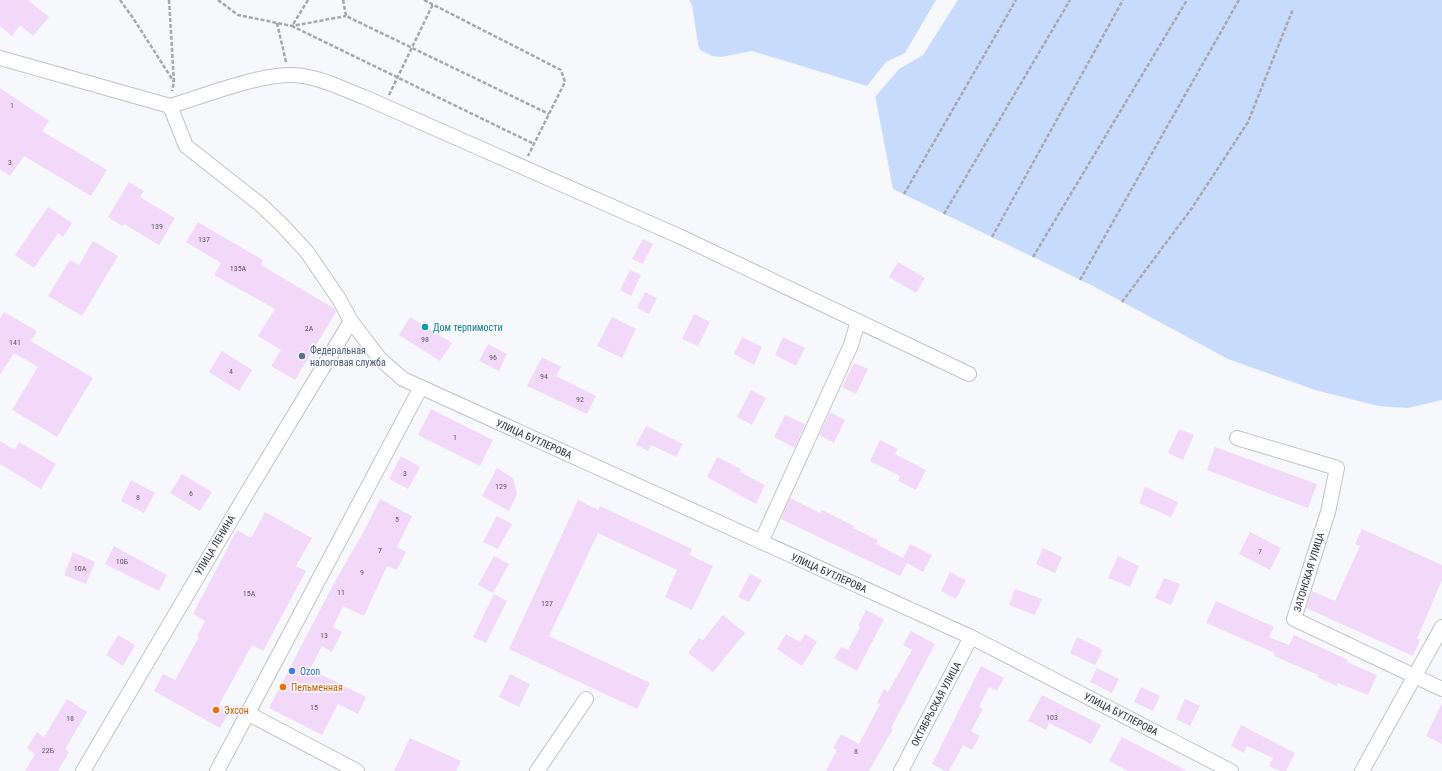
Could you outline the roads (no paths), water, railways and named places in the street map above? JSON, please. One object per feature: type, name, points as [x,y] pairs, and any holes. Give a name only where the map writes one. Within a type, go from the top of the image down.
[{"type":"street","points":[[0,58],[170,106],[266,78],[289,75],[317,79],[384,106],[681,237],[969,374]]},
{"type":"street","name":"УЛИЦА БУТЛЕРОВА","points":[[170,106],[186,146],[261,205],[282,225],[307,252],[325,277],[350,321],[380,359],[403,379],[971,637],[1231,771]]},
{"type":"street","name":"УЛИЦА ЛЕНИНА","points":[[83,771],[350,321]]},
{"type":"street","points":[[761,542],[850,345],[858,321]]},
{"type":"street","points":[[217,771],[247,712],[421,388]]},
{"type":"street","name":"ЗАТОНСКАЯ УЛИЦА","points":[[1237,438],[1337,468],[1328,512],[1294,619],[1442,689]]},
{"type":"street","points":[[1362,771],[1442,627]]},
{"type":"street","name":"ОКТЯБРЬСКАЯ УЛИЦА","points":[[901,771],[971,637]]},
{"type":"street","points":[[537,771],[586,699]]},
{"type":"street","points":[[247,712],[357,771]]},
{"type":"water","points":[[689,0],[1442,0],[1442,400],[1408,408],[1378,406],[1315,390],[1228,359],[1093,286],[893,189],[874,90],[867,86],[752,51],[721,57],[712,56],[700,50],[692,5]]},
{"type":"place","name":"Дом терпимости","points":[[425,327]]},
{"type":"place","name":"Федеральная налоговая служба","points":[[302,356]]},
{"type":"place","name":"Ozon","points":[[292,671]]},
{"type":"place","name":"Пельменная","points":[[283,687]]},
{"type":"place","name":"Эхсон","points":[[216,710]]}]
